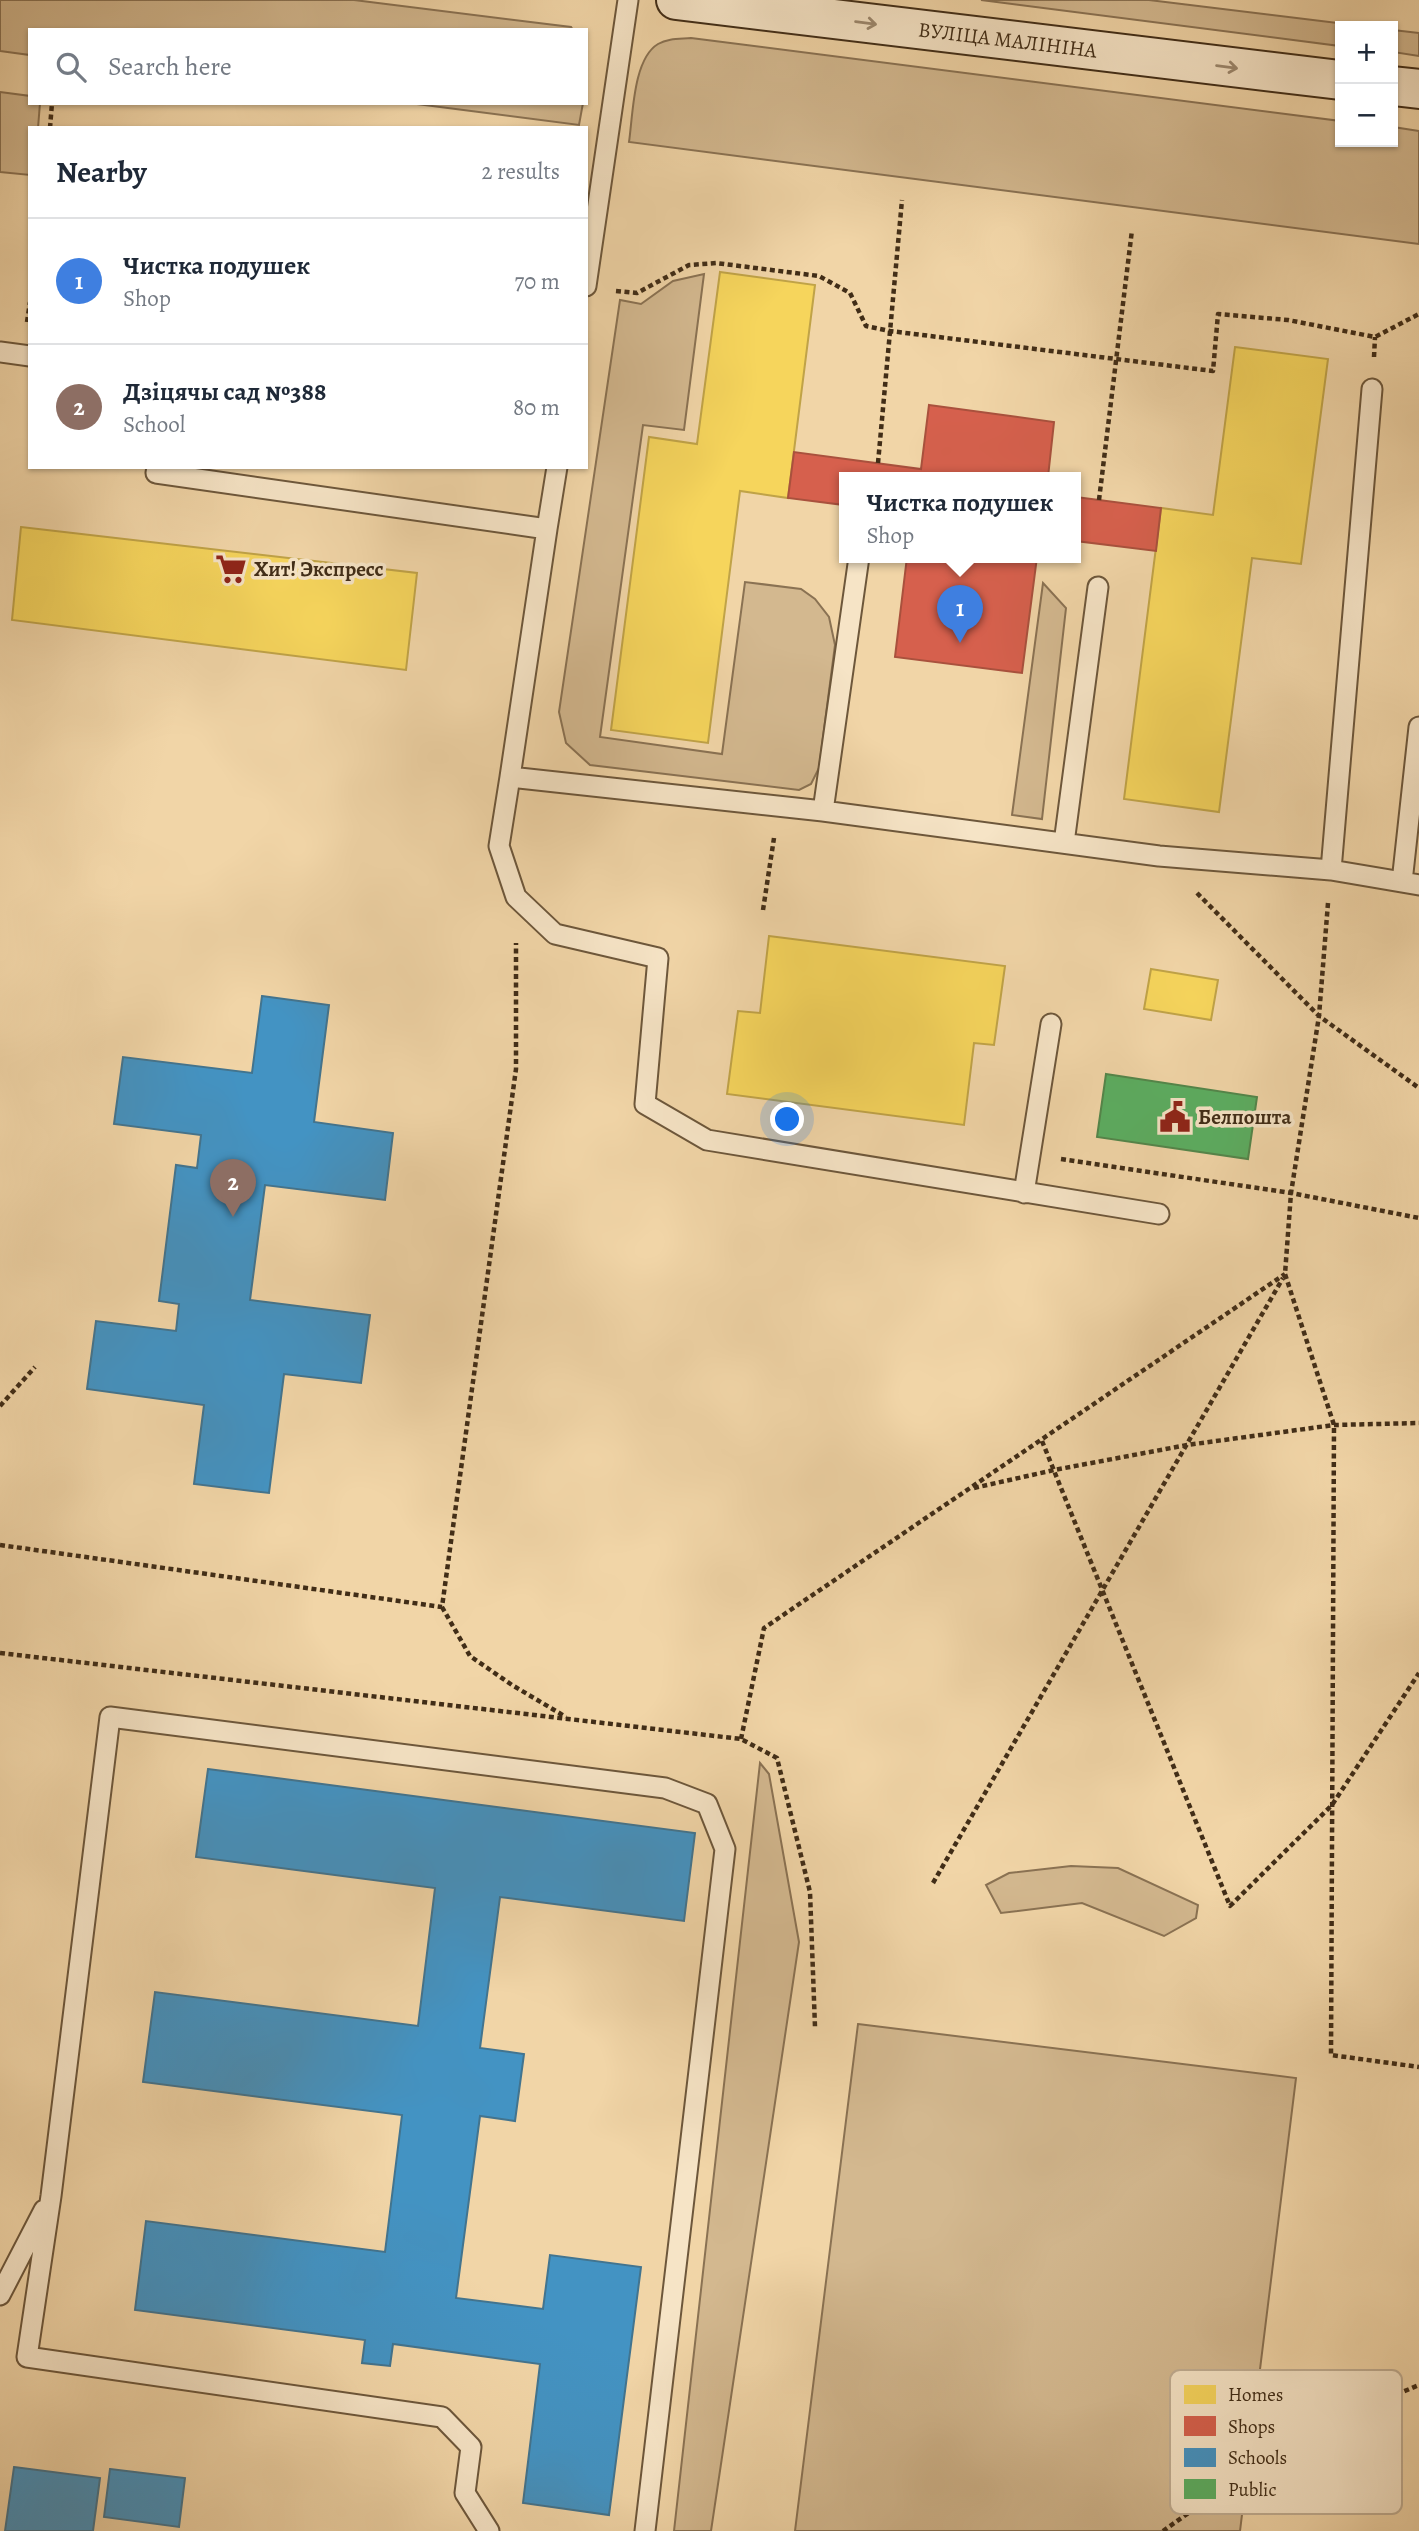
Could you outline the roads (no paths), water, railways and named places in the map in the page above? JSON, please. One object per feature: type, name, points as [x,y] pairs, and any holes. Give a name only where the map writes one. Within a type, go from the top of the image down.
[{"type":"main road","name":"ВУЛІЦА МАЛІНІНА","points":[[676,0],[1335,79]]},
{"type":"main road","points":[[1398,87],[1419,89]]},
{"type":"lane","points":[[588,272],[628,0]]},
{"type":"lane","points":[[0,352],[28,356]]},
{"type":"lane","points":[[1331,870],[1372,389]]},
{"type":"lane","points":[[157,469],[156,473],[547,529]]},
{"type":"lane","points":[[557,469],[499,846],[516,897],[555,934],[658,958],[645,1104],[707,1140],[1159,1214]]},
{"type":"lane","points":[[823,811],[858,563]]},
{"type":"lane","points":[[1064,843],[1098,587]]},
{"type":"lane","points":[[509,777],[823,811],[1159,856],[1331,870],[1410,884],[1419,727]]},
{"type":"lane","points":[[1024,1193],[1051,1024]]},
{"type":"lane","points":[[489,2531],[465,2493],[471,2447],[442,2417],[27,2357],[51,2196],[110,1717],[665,1788],[707,1804],[725,1849],[645,2531]]},
{"type":"lane","points":[[0,2295],[51,2196]]},
{"type":"place","name":"Хит! Экспресс","points":[[231,569]]},
{"type":"place","name":"Чистка подушек","points":[[960,643]]},
{"type":"place","name":"Белпошта","points":[[1175,1117]]},
{"type":"place","name":"Дзіцячы сад №388","points":[[233,1217]]}]
